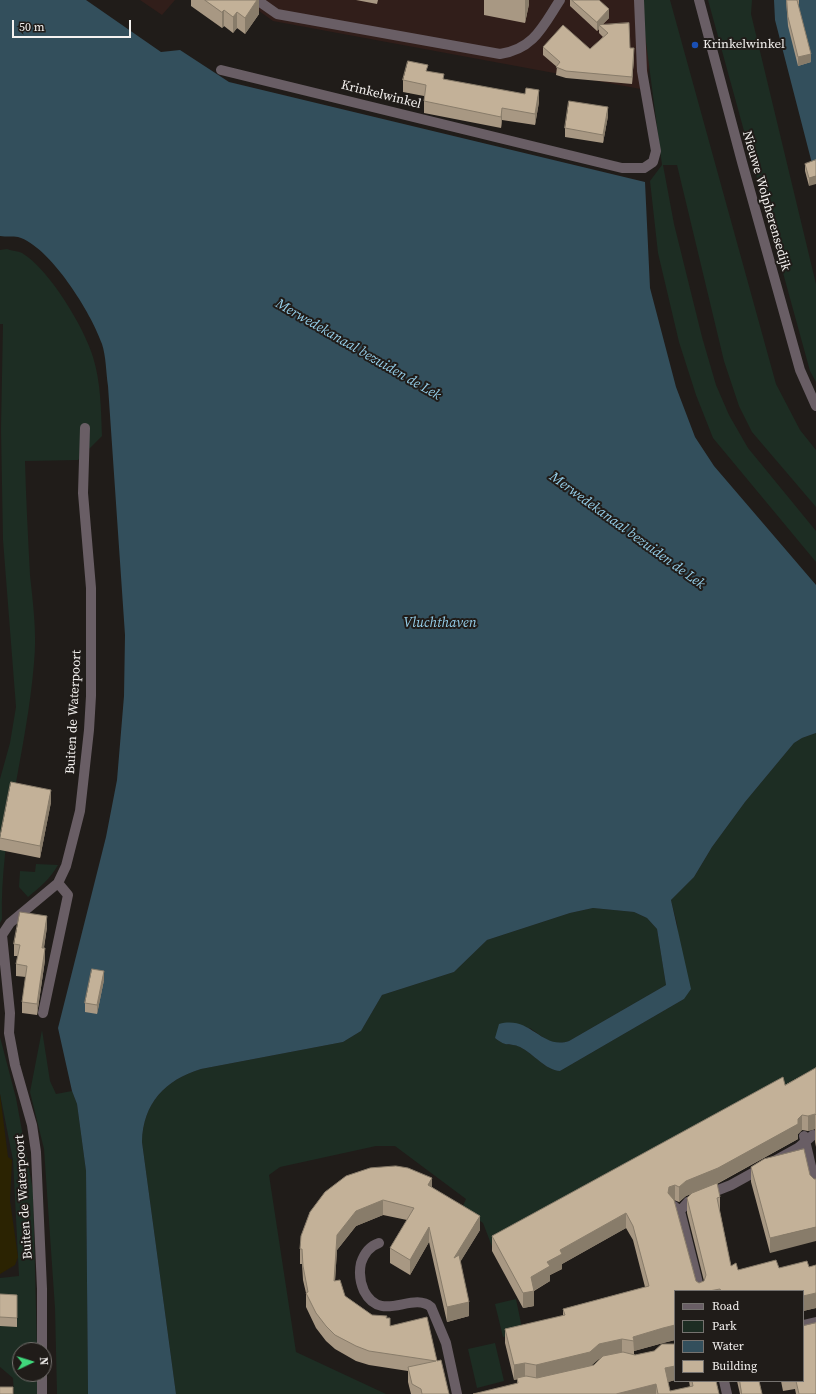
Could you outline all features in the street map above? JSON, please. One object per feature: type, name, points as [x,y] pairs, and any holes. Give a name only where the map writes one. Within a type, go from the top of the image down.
[{"type":"street","points":[[257,0],[277,14],[500,54],[521,48],[536,37],[560,0]]},
{"type":"street","name":"Krinkelwinkel","points":[[221,70],[622,168],[644,168],[653,162],[656,151],[642,71],[640,0]]},
{"type":"street","name":"Nieuwe Wolpherensedijk","points":[[699,0],[800,370],[816,406]]},
{"type":"street","name":"Buiten de Waterpoort","points":[[42,1342],[42,1289],[36,1152],[32,1126],[15,1065],[9,1033],[10,1013],[2,935],[10,923],[58,883],[66,866],[80,810],[89,730],[91,608],[83,494],[85,428]]},
{"type":"street","points":[[43,1013],[68,895],[58,883]]},
{"type":"street","points":[[700,1290],[677,1208],[688,1202],[731,1185],[798,1148],[807,1137],[816,1188]]},
{"type":"street","points":[[379,1243],[371,1247],[362,1260],[360,1272],[363,1289],[372,1301],[382,1306],[421,1302],[431,1307],[446,1343],[457,1394]]},
{"type":"street","points":[[804,1325],[816,1322]]},
{"type":"street","points":[[42,1382],[42,1394]]},
{"type":"street","points":[[724,1382],[727,1394]]},
{"type":"shaded area","points":[[140,0],[175,0],[162,15]]},
{"type":"shaded area","points":[[244,0],[657,0],[646,90],[273,21]]},
{"type":"green space","points":[[644,0],[670,0],[776,384],[800,430],[816,450],[816,507],[752,432],[739,406],[724,361],[677,165],[663,165],[674,224],[702,337],[716,385],[729,415],[748,448],[816,531],[816,562],[713,438],[696,395],[679,342],[658,253],[650,181],[662,165],[643,19]]},
{"type":"green space","points":[[708,0],[752,0],[751,14],[816,284],[816,382],[810,371]]},
{"type":"green space","points":[[7,249],[22,253],[43,272],[54,285],[82,330],[93,357],[98,377],[102,436],[78,460],[25,461],[26,504],[35,630],[35,652],[31,695],[9,822],[5,854],[2,919],[0,923],[0,779],[10,743],[16,707],[3,540],[1,429],[3,324],[0,324],[0,250]]},
{"type":"green space","points":[[816,733],[816,1068],[578,1198],[493,1249],[483,1223],[462,1208],[466,1199],[395,1146],[376,1146],[280,1167],[269,1175],[296,1352],[386,1394],[176,1394],[142,1142],[143,1128],[147,1116],[158,1095],[177,1080],[201,1069],[343,1042],[361,1031],[382,995],[454,972],[487,940],[570,913],[593,908],[634,912],[647,918],[657,929],[666,985],[569,1041],[563,1043],[548,1040],[530,1028],[495,1038],[503,1043],[520,1047],[549,1068],[560,1071],[684,999],[677,924],[671,900],[694,877],[712,847],[745,802],[794,743],[802,738]]},
{"type":"green space","points":[[36,864],[58,865],[48,879],[28,897],[19,887],[20,871],[35,872]]},
{"type":"green space","points":[[42,1030],[50,1081],[56,1094],[72,1091],[77,1104],[86,1171],[88,1394],[57,1394],[55,1308],[44,1149],[30,1092]]},
{"type":"green space","points":[[0,1037],[16,1098],[33,1191],[37,1342],[12,1342],[12,1377],[0,1367],[0,1278],[19,1276],[13,1160],[0,1094]]},
{"type":"green space","points":[[516,1299],[523,1333],[503,1337],[495,1304]]},
{"type":"green space","points":[[495,1343],[504,1381],[477,1388],[468,1349]]},
{"type":"green space","points":[[13,1382],[38,1382],[38,1394],[14,1394]]},
{"type":"sand","points":[[0,1094],[8,1157],[12,1160],[10,1201],[18,1257],[15,1265],[0,1274]]},
{"type":"water","name":"Vluchthaven","points":[[0,0],[86,0],[161,52],[180,50],[229,82],[645,182],[650,288],[676,387],[695,437],[714,466],[816,585],[816,733],[802,738],[794,743],[745,802],[712,847],[694,877],[671,900],[691,989],[684,999],[560,1071],[544,1065],[520,1047],[502,1043],[495,1038],[499,1024],[510,1023],[520,1024],[551,1041],[569,1041],[666,985],[657,929],[647,918],[634,912],[593,908],[570,913],[487,940],[454,972],[382,995],[361,1031],[343,1042],[201,1069],[177,1080],[158,1095],[147,1116],[143,1128],[142,1142],[176,1394],[88,1394],[86,1171],[77,1104],[72,1091],[58,1028],[106,837],[117,780],[124,696],[125,635],[108,386],[102,344],[97,331],[79,299],[56,267],[43,253],[30,243],[18,237],[0,236]]},
{"type":"water","points":[[774,0],[816,0],[816,179],[775,20]]},
{"type":"building","points":[[205,0],[257,0],[245,18],[237,12],[233,17],[224,10],[222,12]]},
{"type":"building","points":[[572,0],[599,0],[609,9],[597,22]]},
{"type":"building","points":[[787,0],[797,0],[811,54],[798,57],[788,17]]},
{"type":"building","points":[[629,23],[630,48],[634,48],[632,77],[566,71],[556,67],[560,62],[543,47],[563,25],[590,49],[608,33],[599,25]]},
{"type":"building","points":[[408,61],[428,65],[426,71],[444,74],[443,79],[525,94],[526,88],[539,90],[535,114],[502,108],[501,117],[424,101],[426,85],[403,80]]},
{"type":"building","points":[[569,101],[608,107],[603,135],[565,128]]},
{"type":"building","points":[[816,160],[816,176],[809,178],[805,164]]},
{"type":"building","points":[[11,782],[51,790],[40,846],[0,838]]},
{"type":"building","points":[[20,912],[47,916],[42,948],[45,948],[37,1004],[22,1002],[27,966],[16,964],[20,945],[14,944]]},
{"type":"building","points":[[92,969],[104,971],[97,1005],[85,1003]]},
{"type":"building","points":[[816,1068],[816,1115],[802,1115],[798,1119],[798,1124],[718,1168],[686,1181],[679,1187],[675,1185],[669,1187],[668,1193],[674,1200],[696,1281],[699,1283],[704,1281],[706,1275],[687,1198],[692,1193],[717,1183],[720,1197],[717,1198],[731,1266],[736,1263],[738,1270],[776,1260],[779,1268],[807,1261],[809,1267],[816,1265],[816,1293],[804,1296],[804,1290],[674,1290],[674,1325],[633,1337],[634,1341],[622,1339],[599,1344],[590,1352],[536,1365],[525,1363],[514,1365],[505,1329],[565,1315],[563,1309],[649,1286],[633,1226],[626,1213],[560,1250],[562,1254],[547,1262],[550,1266],[531,1277],[534,1291],[523,1293],[492,1236],[783,1077],[785,1085]]},
{"type":"building","points":[[804,1149],[810,1175],[816,1179],[816,1227],[770,1238],[751,1167],[764,1159]]},
{"type":"building","points":[[396,1166],[408,1168],[432,1178],[428,1185],[480,1216],[454,1258],[459,1255],[469,1302],[447,1307],[429,1227],[410,1260],[390,1248],[414,1208],[383,1200],[356,1211],[337,1235],[334,1281],[340,1280],[345,1296],[372,1315],[387,1316],[386,1318],[390,1318],[390,1326],[427,1317],[437,1361],[441,1360],[449,1394],[422,1394],[421,1389],[412,1384],[408,1367],[436,1361],[369,1351],[356,1346],[335,1335],[326,1326],[316,1313],[306,1293],[308,1292],[303,1266],[302,1249],[300,1249],[301,1236],[310,1212],[325,1192],[346,1176],[370,1168]]},
{"type":"building","points":[[0,1294],[17,1295],[17,1318],[0,1317]]},
{"type":"building","points":[[816,1323],[816,1394],[799,1394],[796,1382],[804,1382],[804,1326]]},
{"type":"building","points":[[662,1344],[674,1344],[674,1366],[665,1368],[670,1391],[693,1386],[692,1382],[716,1382],[719,1394],[658,1394],[656,1384],[616,1394],[473,1394],[518,1383],[517,1378],[526,1376],[537,1378],[594,1365],[603,1356],[623,1352],[635,1355],[654,1351]]},
{"type":"building","points":[[740,1382],[759,1382],[762,1394],[742,1394]]},
{"type":"building","points":[[0,1387],[13,1387],[13,1394],[0,1394]]},
{"type":"place","name":"Krinkelwinkel","points":[[695,45]]},
{"type":"water label","name":"Merwedekanaal bezuiden de Lek","points":[[358,350]]},
{"type":"water label","name":"Merwedekanaal bezuiden de Lek","points":[[627,531]]}]
